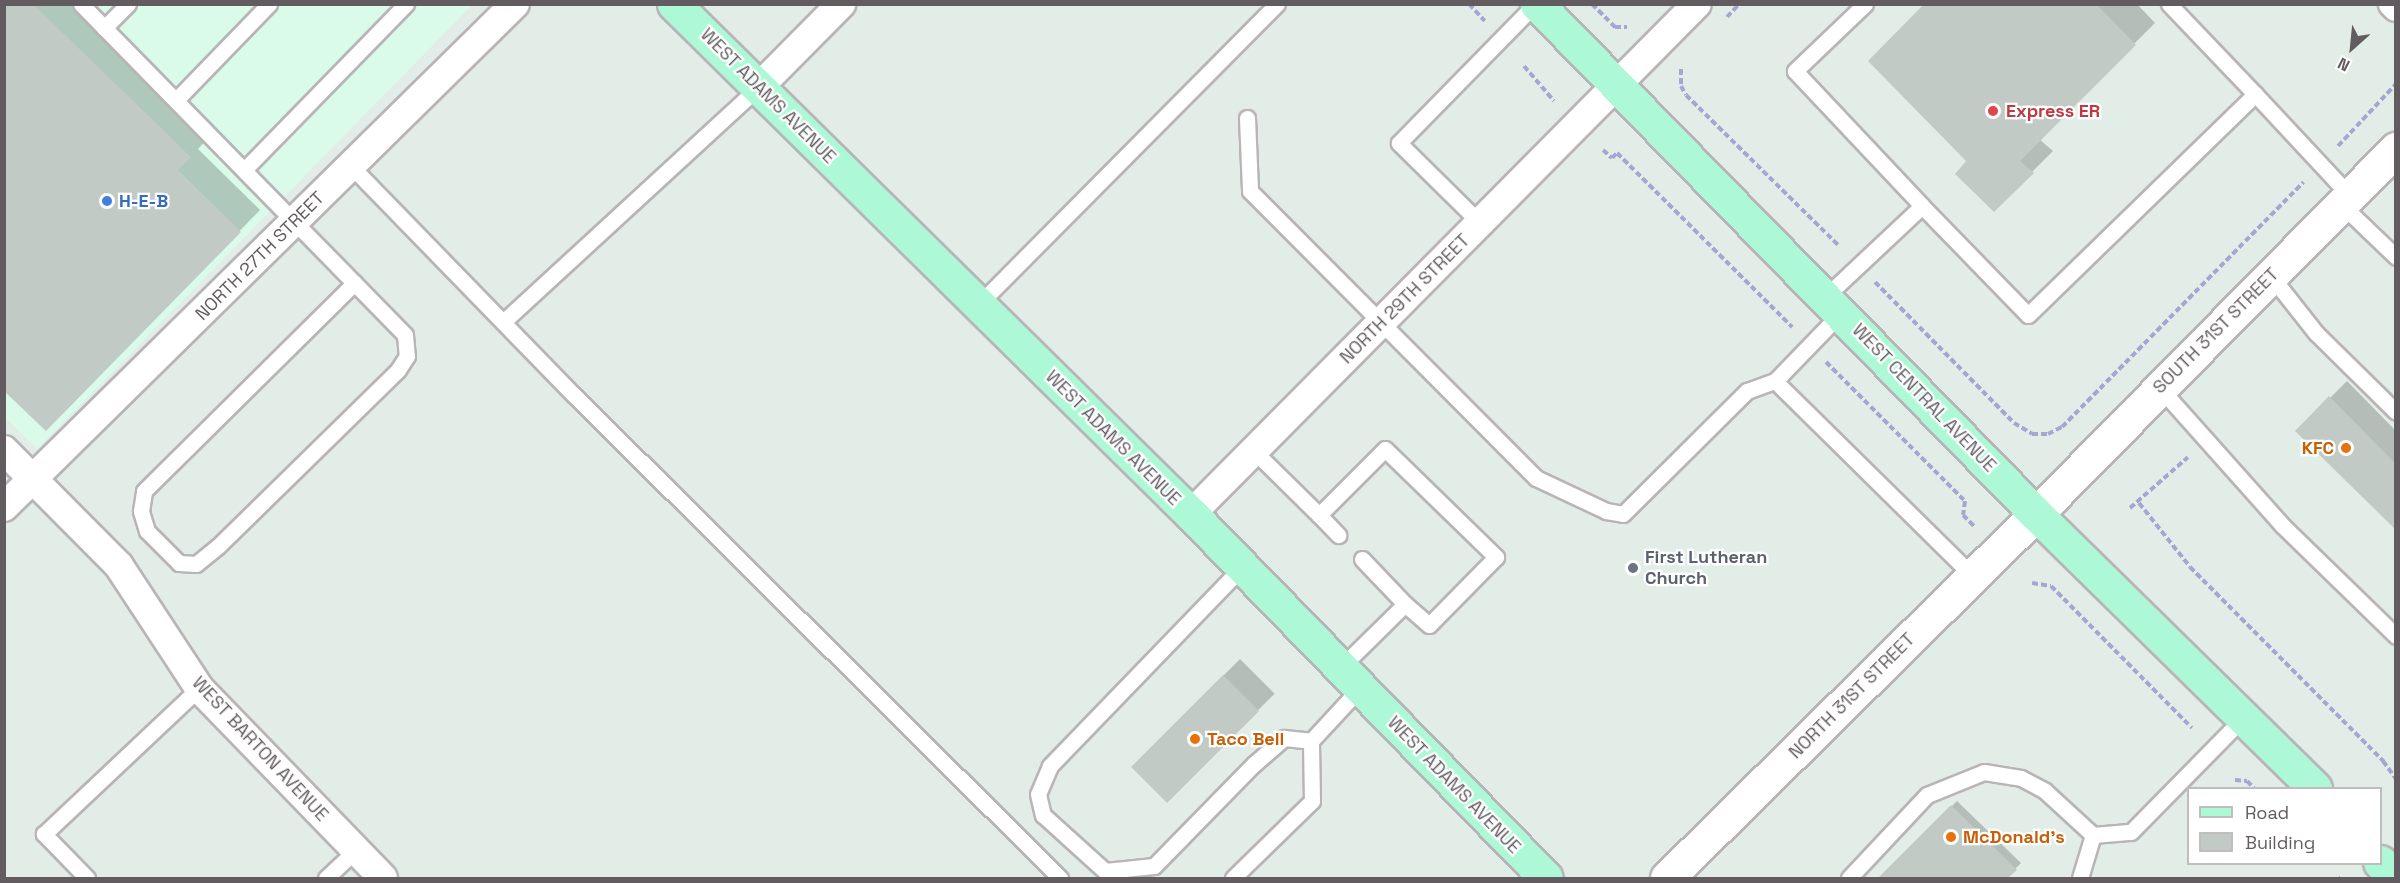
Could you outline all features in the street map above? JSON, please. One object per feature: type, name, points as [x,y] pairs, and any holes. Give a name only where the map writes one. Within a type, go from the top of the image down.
[{"type":"main road","name":"WEST ADAMS AVENUE","points":[[674,4],[1191,514],[1546,879]]},
{"type":"main road","name":"WEST CENTRAL AVENUE","points":[[1536,4],[1619,84],[2036,514],[2313,787]]},
{"type":"main road","name":"SOUTH 31ST STREET","points":[[2036,514],[2396,149]]},
{"type":"main road","name":"NORTH 31ST STREET","points":[[1667,879],[2036,514]]},
{"type":"main road","points":[[2382,864],[2395,879]]},
{"type":"street","name":"NORTH 27TH STREET","points":[[4,507],[34,480],[515,4]]},
{"type":"street","points":[[759,87],[841,4]]},
{"type":"street","name":"NORTH 29TH STREET","points":[[1191,514],[1697,4]]},
{"type":"street","name":"WEST BARTON AVENUE","points":[[4,450],[119,566],[199,688],[383,879]]},
{"type":"lane","points":[[81,4],[405,335],[407,356],[398,370],[217,547],[196,564],[179,563],[147,531],[141,511],[144,491],[354,283]]},
{"type":"lane","points":[[104,28],[128,4]]},
{"type":"lane","points":[[176,100],[270,4]]},
{"type":"lane","points":[[244,170],[406,4]]},
{"type":"lane","points":[[978,305],[1277,4]]},
{"type":"lane","points":[[1480,223],[1399,143],[1536,4]]},
{"type":"lane","points":[[1865,4],[1795,71],[2028,315],[2255,94]]},
{"type":"lane","points":[[2169,4],[2321,165],[2346,200],[2396,257]]},
{"type":"lane","points":[[503,322],[759,87]]},
{"type":"lane","points":[[1247,118],[1250,191],[1536,478],[1606,511],[1623,514],[1747,391],[1775,381],[1833,305],[1858,266],[1922,206]]},
{"type":"lane","points":[[351,166],[503,322],[1060,879]]},
{"type":"lane","points":[[2271,276],[2316,333],[2396,412]]},
{"type":"lane","points":[[1775,381],[1973,576]]},
{"type":"lane","points":[[2160,388],[2282,525],[2396,636]]},
{"type":"lane","points":[[1319,515],[1385,449],[1496,557],[1429,625],[1405,604],[1362,559]]},
{"type":"lane","points":[[1254,452],[1338,536]]},
{"type":"lane","points":[[1242,567],[1050,766],[1038,794],[1043,815],[1105,871],[1125,872],[1154,866],[1254,764],[1284,738],[1311,741]]},
{"type":"lane","points":[[1233,879],[1312,801],[1311,741],[1350,678],[1405,604]]},
{"type":"lane","points":[[87,879],[44,834],[199,688]]},
{"type":"lane","points":[[1849,879],[1927,795],[1984,772],[2021,778],[2045,791],[2093,835],[2131,832],[2244,717]]},
{"type":"lane","points":[[2080,879],[2093,835]]},
{"type":"lane","points":[[326,879],[355,851]]},
{"type":"path","points":[[1469,4],[1486,22]]},
{"type":"path","points":[[1592,4],[1615,27],[1634,28]]},
{"type":"path","points":[[1724,20],[1739,4]]},
{"type":"path","points":[[1683,64],[1681,86],[1686,95],[2014,423],[2032,434],[2048,434],[2062,427],[2321,165],[2396,84]]},
{"type":"path","points":[[1524,66],[1554,101]]},
{"type":"path","points":[[1546,91],[1552,87]]},
{"type":"path","points":[[1603,150],[1612,158],[1617,153],[1794,330]]},
{"type":"path","points":[[1822,357],[1965,501],[1963,515],[1974,526]]},
{"type":"path","points":[[2130,508],[2139,503],[2188,457]]},
{"type":"path","points":[[2139,503],[2190,567],[2383,761],[2396,779]]},
{"type":"path","points":[[2031,583],[2051,586],[2192,728]]},
{"type":"path","points":[[2235,780],[2247,782],[2252,787]]},
{"type":"shaded area","points":[[4,5],[472,5],[37,449],[5,417]]},
{"type":"building","name":"H-E-B","points":[[4,4],[33,4],[191,157],[178,170],[241,232],[46,431],[4,391]]},
{"type":"building","name":"Express ER","points":[[1924,4],[2096,4],[2136,45],[2020,161],[2034,173],[1994,212],[1955,174],[1966,161],[1868,61]]},
{"type":"building","name":"KFC","points":[[2329,396],[2396,464],[2396,530],[2295,431]]},
{"type":"building","name":"Taco Bell","points":[[1223,675],[1259,711],[1167,803],[1131,767]]},
{"type":"building","name":"McDonald's","points":[[1951,805],[2017,870],[2008,878],[1878,878]]},
{"type":"place","name":"Express ER","points":[[1993,111]]},
{"type":"place","name":"H-E-B","points":[[107,201]]},
{"type":"place","name":"KFC","points":[[2346,448]]},
{"type":"place","name":"First Lutheran Church","points":[[1633,568]]},
{"type":"place","name":"Taco Bell","points":[[1195,739]]},
{"type":"place","name":"McDonald's","points":[[1951,837]]}]
